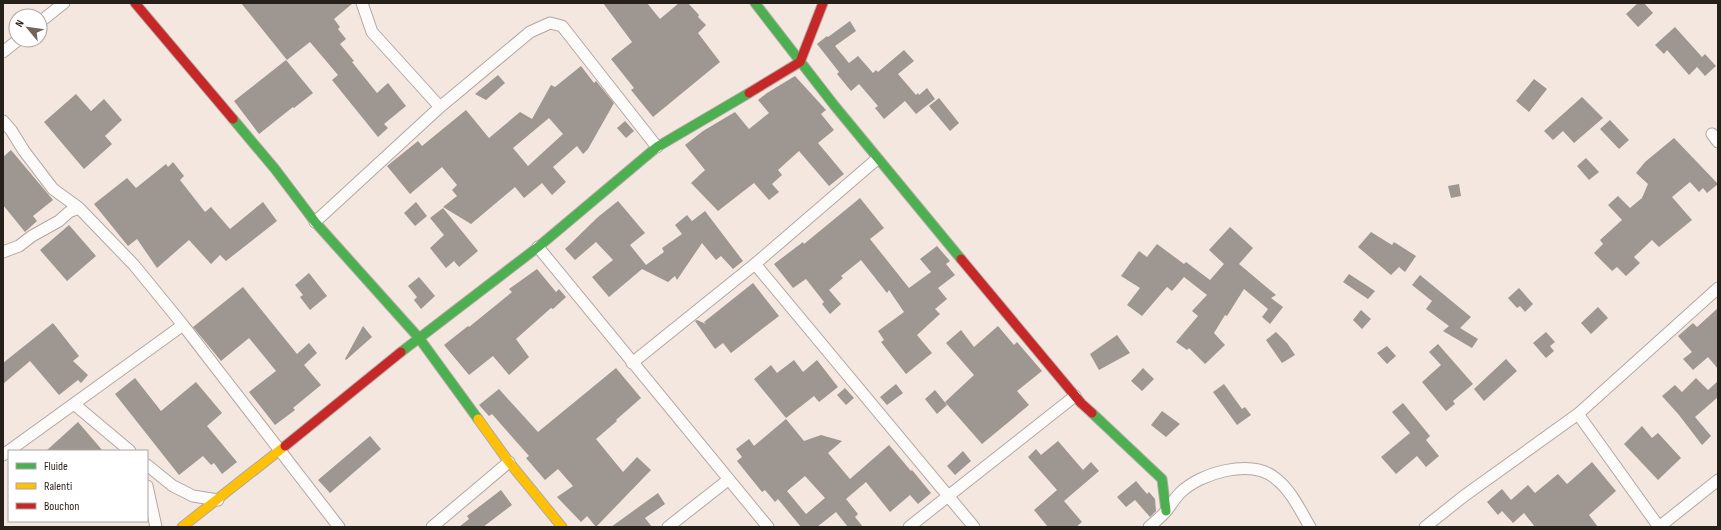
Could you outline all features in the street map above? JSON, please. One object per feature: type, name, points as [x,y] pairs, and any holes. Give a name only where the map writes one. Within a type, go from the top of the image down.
[{"type":"street","points":[[48,16],[64,3]]},
{"type":"street","points":[[135,3],[275,169],[315,222],[419,338],[509,462],[562,527]]},
{"type":"street","points":[[362,3],[372,32],[440,107]]},
{"type":"street","points":[[755,3],[877,159],[1075,396],[1162,479],[1166,511]]},
{"type":"street","points":[[182,527],[218,500],[419,338],[538,247],[657,146],[800,62],[824,3]]},
{"type":"street","points":[[315,222],[440,107],[530,32],[550,23],[562,26],[657,146]]},
{"type":"street","points":[[3,121],[11,130],[24,152],[53,189],[80,208],[134,266],[184,325],[339,527]]},
{"type":"street","points":[[632,363],[755,264],[877,159]]},
{"type":"street","points":[[3,252],[19,246],[32,236],[59,221],[69,212],[80,208]]},
{"type":"street","points":[[538,247],[768,527]]},
{"type":"street","points":[[755,264],[974,527]]},
{"type":"street","points":[[1425,527],[1464,496],[1578,414],[1718,288]]},
{"type":"street","points":[[10,450],[184,325]]},
{"type":"street","points":[[909,527],[1075,396]]},
{"type":"street","points":[[74,404],[129,450]]},
{"type":"street","points":[[1578,414],[1659,527],[1718,480]]},
{"type":"street","points":[[432,527],[509,462]]},
{"type":"street","points":[[148,466],[173,486],[194,496],[218,500]]},
{"type":"street","points":[[1149,527],[1166,511],[1180,493],[1206,475],[1225,470],[1258,470],[1274,477],[1288,490],[1310,527]]},
{"type":"street","points":[[668,527],[728,480]]},
{"type":"street","points":[[148,491],[156,527]]},
{"type":"building","points":[[241,3],[353,3],[334,19],[340,27],[338,29],[346,39],[340,44],[354,61],[352,62],[377,93],[388,83],[406,106],[384,124],[388,128],[378,137],[332,80],[338,75],[310,42],[287,60]]},
{"type":"building","points":[[603,3],[647,3],[660,19],[679,3],[688,3],[706,25],[698,33],[720,62],[653,117],[631,90],[634,88],[611,59],[632,42]]},
{"type":"building","points":[[1638,3],[1644,3],[1653,13],[1638,27],[1626,14]]},
{"type":"building","points":[[850,21],[856,31],[835,46],[849,63],[858,56],[873,73],[876,70],[878,72],[904,50],[914,61],[898,74],[916,95],[918,93],[919,95],[927,88],[935,99],[916,114],[905,101],[884,119],[875,108],[878,106],[859,84],[851,91],[837,74],[839,72],[817,44]]},
{"type":"building","points":[[1675,27],[1702,57],[1705,54],[1716,66],[1705,76],[1697,67],[1689,75],[1667,50],[1664,54],[1655,45]]},
{"type":"building","points":[[286,60],[313,93],[259,134],[234,101]]},
{"type":"building","points":[[581,66],[594,83],[596,81],[614,103],[588,149],[583,154],[577,146],[553,167],[566,182],[552,195],[542,183],[524,198],[515,187],[471,224],[443,207],[457,196],[452,190],[457,185],[442,167],[410,194],[387,166],[418,141],[422,146],[466,110],[489,138],[520,112],[532,119],[551,85],[555,87]],"holes":[[[549,118],[563,134],[528,166],[513,148]]]},
{"type":"building","points":[[498,75],[505,83],[486,100],[475,94]]},
{"type":"building","points":[[795,76],[826,110],[821,114],[834,130],[818,143],[844,174],[829,186],[799,151],[778,170],[782,175],[772,184],[779,192],[769,200],[754,183],[718,211],[691,183],[705,170],[685,145],[703,131],[735,112],[749,129],[769,113],[758,100]]},
{"type":"building","points":[[1534,79],[1547,89],[1529,112],[1516,101]]},
{"type":"building","points":[[76,94],[91,111],[104,99],[122,120],[105,136],[112,144],[84,169],[44,122]]},
{"type":"building","points":[[1582,97],[1603,118],[1574,143],[1563,131],[1553,140],[1544,131]]},
{"type":"building","points":[[939,98],[959,123],[950,131],[929,106]]},
{"type":"building","points":[[1610,120],[1629,140],[1619,149],[1600,129]]},
{"type":"building","points":[[625,121],[634,131],[626,138],[617,128]]},
{"type":"building","points":[[1674,138],[1718,184],[1707,193],[1703,188],[1699,192],[1690,182],[1672,197],[1692,220],[1659,247],[1652,240],[1634,257],[1640,263],[1626,276],[1617,267],[1612,271],[1594,253],[1603,244],[1600,240],[1622,220],[1608,205],[1618,196],[1630,208],[1642,198],[1648,184],[1636,173],[1645,162]]},
{"type":"building","points":[[11,150],[53,200],[33,216],[37,221],[25,232],[3,205],[3,157]]},
{"type":"building","points":[[1586,158],[1599,172],[1589,180],[1577,166]]},
{"type":"building","points":[[173,162],[184,176],[180,180],[205,212],[211,207],[230,229],[263,202],[277,221],[226,261],[220,255],[211,264],[189,240],[157,268],[137,239],[128,246],[94,204],[127,178],[136,188],[166,164],[168,167]]},
{"type":"building","points":[[1459,184],[1461,196],[1451,198],[1448,186]]},
{"type":"building","points":[[860,198],[884,228],[870,239],[909,288],[931,272],[920,259],[937,246],[950,261],[946,264],[955,275],[938,288],[947,299],[935,309],[940,314],[917,335],[932,353],[906,374],[881,342],[884,340],[878,331],[904,312],[889,290],[887,293],[861,260],[841,276],[843,278],[829,290],[841,304],[830,314],[822,304],[824,302],[806,279],[793,288],[774,264],[803,242],[804,244]]},
{"type":"building","points":[[618,201],[645,233],[630,245],[646,265],[664,252],[662,248],[682,234],[675,225],[687,215],[692,221],[705,211],[743,261],[733,269],[721,256],[716,260],[702,243],[677,280],[675,276],[668,282],[642,269],[609,297],[592,277],[613,260],[596,242],[575,260],[565,249],[598,217]]},
{"type":"building","points":[[416,202],[427,216],[415,226],[404,213]]},
{"type":"building","points":[[443,208],[478,251],[459,267],[454,261],[446,268],[430,248],[444,235],[430,218]]},
{"type":"building","points":[[69,225],[96,256],[67,281],[40,250]]},
{"type":"building","points":[[1230,227],[1253,248],[1239,264],[1276,295],[1271,298],[1283,307],[1270,324],[1262,317],[1268,309],[1244,289],[1214,333],[1225,345],[1205,364],[1189,348],[1187,350],[1176,342],[1198,316],[1192,311],[1207,295],[1184,277],[1172,291],[1167,287],[1142,316],[1127,305],[1140,288],[1121,276],[1139,251],[1147,257],[1157,244],[1184,264],[1186,262],[1210,280],[1224,264],[1209,250]]},
{"type":"building","points":[[1371,232],[1392,245],[1394,242],[1416,256],[1405,272],[1399,267],[1391,275],[1358,247]]},
{"type":"building","points":[[537,269],[556,292],[559,289],[566,297],[553,309],[551,308],[516,339],[529,357],[509,375],[493,356],[469,375],[444,345],[512,292],[509,289]]},
{"type":"building","points":[[309,273],[327,296],[310,310],[300,297],[303,295],[295,285]]},
{"type":"building","points":[[1349,274],[1375,291],[1368,299],[1343,282]]},
{"type":"building","points":[[1420,275],[1471,317],[1460,328],[1478,339],[1472,348],[1443,331],[1449,326],[1426,309],[1432,301],[1412,285]]},
{"type":"building","points":[[419,277],[435,296],[421,309],[414,300],[417,297],[408,286]]},
{"type":"building","points":[[753,283],[779,316],[731,353],[723,343],[715,349],[695,321],[697,320],[706,324],[704,322]]},
{"type":"building","points":[[243,287],[297,354],[309,343],[317,353],[304,365],[321,385],[293,408],[295,410],[275,425],[249,392],[276,371],[249,338],[221,361],[193,327]]},
{"type":"building","points":[[1519,288],[1533,304],[1525,312],[1520,306],[1517,308],[1508,298]]},
{"type":"building","points":[[1598,307],[1608,318],[1591,334],[1581,323]]},
{"type":"building","points":[[1718,308],[1718,369],[1708,357],[1693,370],[1683,359],[1692,352],[1678,336],[1693,323],[1697,327]]},
{"type":"building","points":[[1361,310],[1371,319],[1362,329],[1353,320]]},
{"type":"building","points":[[53,323],[79,356],[73,361],[88,375],[81,383],[78,380],[59,395],[30,361],[3,384],[3,363]]},
{"type":"building","points":[[363,326],[372,337],[346,360],[345,359]]},
{"type":"building","points":[[998,326],[1014,345],[1017,342],[1042,371],[1017,391],[1029,405],[982,444],[945,402],[974,375],[946,343],[961,330],[974,347]]},
{"type":"building","points":[[1276,332],[1287,343],[1295,355],[1282,363],[1266,340]]},
{"type":"building","points":[[1546,332],[1555,342],[1550,346],[1554,351],[1546,358],[1533,343]]},
{"type":"building","points":[[1117,335],[1130,353],[1099,370],[1090,354]]},
{"type":"building","points":[[1438,344],[1473,384],[1453,401],[1455,404],[1446,411],[1422,382],[1441,365],[1429,352]]},
{"type":"building","points":[[1387,346],[1396,356],[1387,364],[1377,353]]},
{"type":"building","points":[[1506,359],[1517,371],[1484,401],[1474,389]]},
{"type":"building","points":[[794,360],[803,372],[817,360],[838,387],[819,402],[814,396],[786,418],[754,379],[771,365],[777,373]]},
{"type":"building","points":[[616,368],[641,398],[596,439],[623,472],[637,457],[651,470],[596,527],[587,516],[581,522],[557,497],[573,486],[558,469],[545,480],[526,458],[529,456],[492,414],[489,416],[479,405],[499,389],[538,432]]},
{"type":"building","points":[[1143,368],[1154,379],[1142,391],[1131,381]]},
{"type":"building","points":[[135,378],[161,411],[196,382],[222,413],[207,426],[237,462],[222,474],[214,463],[211,465],[203,456],[179,475],[115,394]]},
{"type":"building","points":[[1696,378],[1708,390],[1718,381],[1718,397],[1695,417],[1711,436],[1702,445],[1662,396],[1675,385],[1682,392]]},
{"type":"building","points":[[896,384],[903,393],[887,405],[880,397]]},
{"type":"building","points":[[1224,384],[1242,409],[1245,407],[1251,415],[1237,425],[1213,392]]},
{"type":"building","points":[[845,388],[854,398],[846,405],[837,395]]},
{"type":"building","points":[[935,390],[947,405],[937,414],[925,399]]},
{"type":"building","points":[[1403,403],[1430,436],[1426,440],[1439,456],[1426,467],[1417,456],[1396,474],[1381,457],[1410,433],[1392,412]]},
{"type":"building","points":[[1162,411],[1180,424],[1166,437],[1151,425]]},
{"type":"building","points":[[786,419],[804,441],[821,435],[842,441],[828,453],[850,479],[889,445],[931,493],[918,504],[910,495],[890,512],[866,482],[846,499],[858,514],[855,517],[863,527],[848,527],[836,512],[817,527],[801,527],[778,499],[775,502],[765,490],[762,492],[737,461],[742,457],[736,449],[749,439],[754,446]],"holes":[[[805,476],[825,498],[806,514],[787,491]]]},
{"type":"building","points":[[78,422],[102,450],[47,450]]},
{"type":"building","points":[[1642,426],[1652,438],[1658,433],[1681,458],[1658,480],[1624,444]]},
{"type":"building","points":[[370,436],[381,449],[330,493],[318,480]]},
{"type":"building","points":[[1058,441],[1083,470],[1091,462],[1099,471],[1064,501],[1082,522],[1076,527],[1048,527],[1034,510],[1057,490],[1028,457],[1036,449],[1041,455]]},
{"type":"building","points":[[963,451],[971,461],[955,475],[947,466]]},
{"type":"building","points":[[1592,462],[1616,491],[1589,515],[1598,527],[1535,527],[1524,513],[1513,523],[1502,511],[1498,515],[1487,502],[1502,489],[1511,500],[1528,485],[1535,493],[1558,474],[1567,484]]},
{"type":"building","points":[[1136,481],[1147,494],[1149,492],[1155,499],[1156,511],[1150,517],[1135,500],[1126,507],[1117,497]]},
{"type":"building","points":[[501,490],[512,505],[483,527],[459,527],[469,519],[467,516]]},
{"type":"building","points":[[658,493],[665,504],[645,518],[652,527],[611,527]]},
{"type":"traffic: fast","points":[[755,3],[834,105],[961,259]]},
{"type":"traffic: fast","points":[[401,352],[538,247],[657,147],[749,93]]},
{"type":"traffic: fast","points":[[233,119],[275,169],[315,222],[419,338],[478,419]]},
{"type":"traffic: fast","points":[[1092,413],[1162,479],[1166,511]]},
{"type":"traffic: slow","points":[[478,419],[509,462],[562,527]]},
{"type":"traffic: slow","points":[[182,527],[285,446]]},
{"type":"traffic: jam","points":[[135,3],[233,119]]},
{"type":"traffic: jam","points":[[749,93],[800,62],[823,3]]},
{"type":"traffic: jam","points":[[961,259],[1081,403],[1092,413]]},
{"type":"traffic: jam","points":[[285,446],[401,352]]}]
